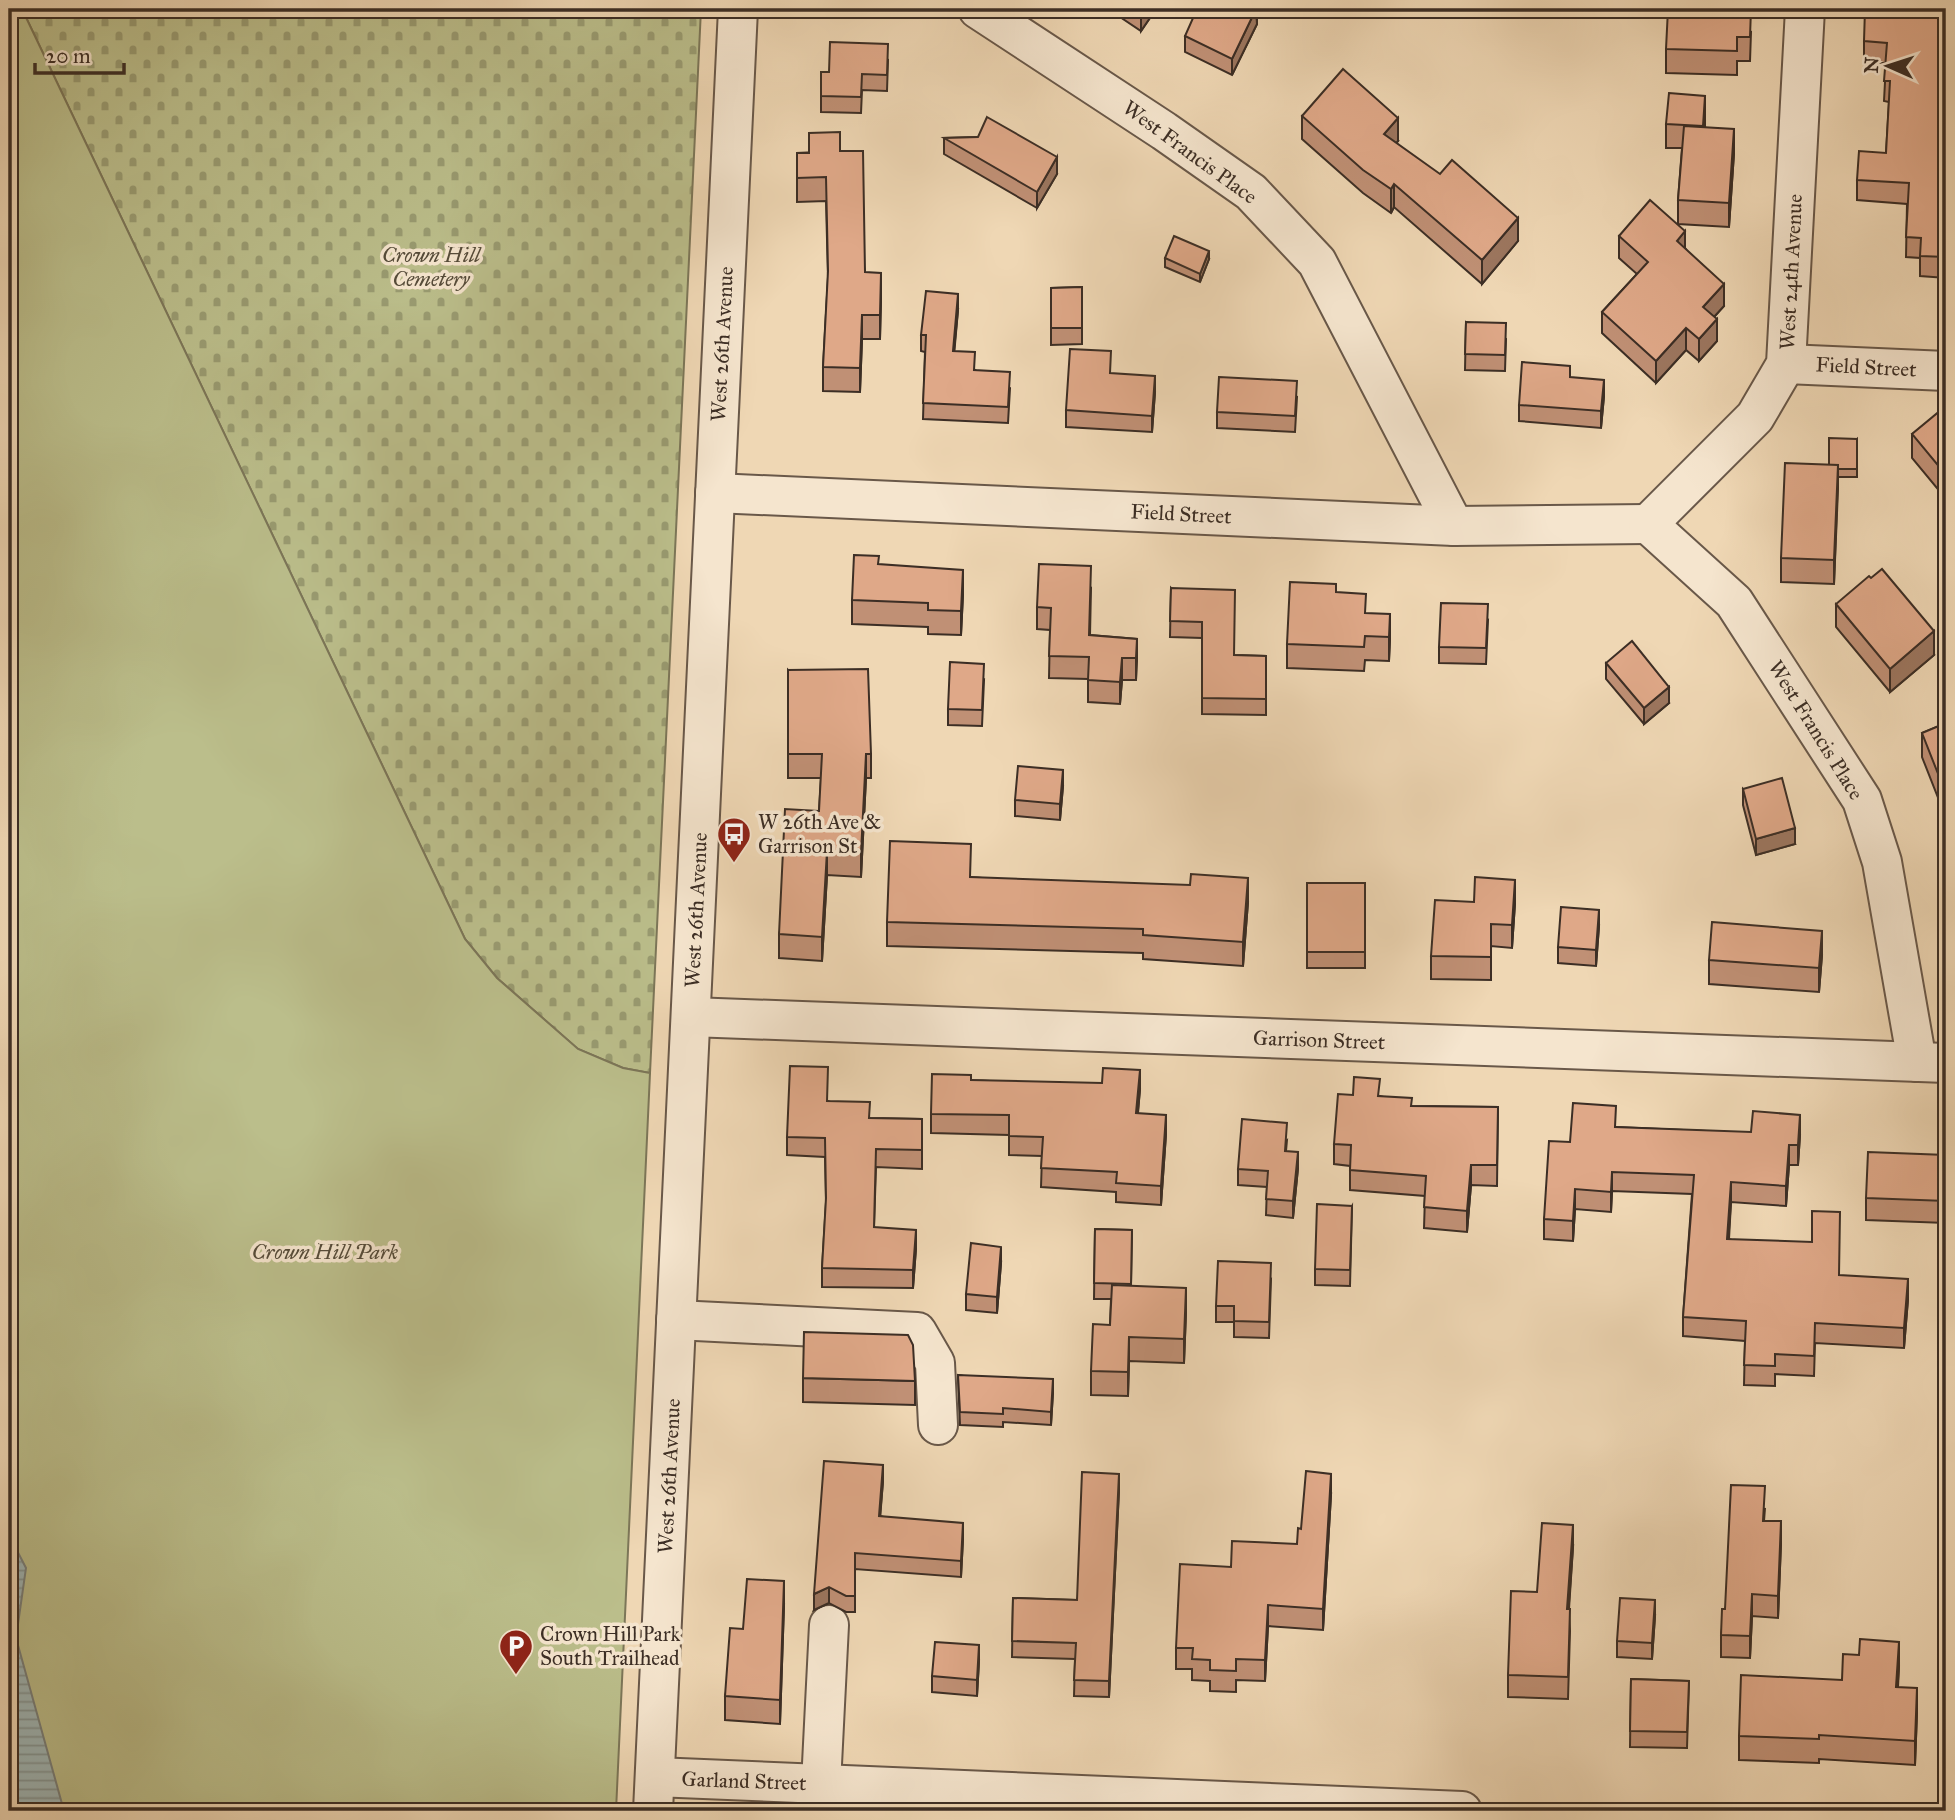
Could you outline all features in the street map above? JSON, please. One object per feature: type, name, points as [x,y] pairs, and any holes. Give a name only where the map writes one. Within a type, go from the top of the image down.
[{"type":"street","name":"West 26th Avenue","points":[[654,1794],[738,9]]},
{"type":"street","name":"West Francis Place","points":[[978,9],[1164,131],[1251,192],[1317,262],[1454,526]]},
{"type":"street","name":"West 24th Avenue","points":[[1648,524],[1755,417],[1786,364],[1805,9]]},
{"type":"street","name":"Field Street","points":[[1786,364],[1946,371]]},
{"type":"street","name":"Field Street","points":[[715,493],[1454,526],[1648,524]]},
{"type":"street","name":"West Francis Place","points":[[1648,524],[1734,602],[1862,800],[1882,862],[1932,1062]]},
{"type":"street","name":"Garrison Street","points":[[691,1017],[1932,1062]]},
{"type":"street","points":[[676,1321],[917,1332],[935,1363],[938,1425]]},
{"type":"street","points":[[821,1784],[829,1625]]},
{"type":"street","name":"Garland Street","points":[[654,1794],[821,1784],[1462,1811]]},
{"type":"green space","name":"Crown Hill Park","points":[[9,9],[22,9],[465,939],[497,978],[578,1049],[623,1068],[650,1073],[616,1811],[9,1811]]},
{"type":"green space","name":"Crown Hill Cemetery","points":[[22,9],[701,9],[650,1073],[623,1068],[578,1049],[497,978],[465,939]]},
{"type":"water","points":[[9,1535],[26,1568],[16,1638],[64,1811],[9,1811]]},
{"type":"building","points":[[1197,9],[1256,9],[1232,59],[1185,36]]},
{"type":"building","points":[[1668,9],[1751,9],[1750,37],[1737,37],[1737,51],[1666,49]]},
{"type":"building","points":[[1865,9],[1918,9],[1918,15],[1946,17],[1939,224],[1946,224],[1946,257],[1920,256],[1921,238],[1906,237],[1909,183],[1857,180],[1859,151],[1886,153],[1890,81],[1884,81],[1887,43],[1864,41]]},
{"type":"building","points":[[830,42],[888,44],[887,75],[862,74],[861,97],[821,96],[821,72],[829,72]]},
{"type":"building","points":[[1343,69],[1398,118],[1384,134],[1440,174],[1452,160],[1518,218],[1482,260],[1394,184],[1391,189],[1363,170],[1302,116]]},
{"type":"building","points":[[1669,93],[1705,96],[1703,126],[1666,124]]},
{"type":"building","points":[[987,117],[1057,157],[1037,192],[944,138],[978,137]]},
{"type":"building","points":[[1684,126],[1734,129],[1729,203],[1678,200]]},
{"type":"building","points":[[840,132],[840,151],[863,151],[865,272],[881,273],[880,315],[862,315],[860,368],[823,367],[828,271],[826,177],[797,178],[797,153],[809,153],[809,133]]},
{"type":"building","points":[[1650,200],[1685,231],[1677,241],[1724,284],[1703,307],[1717,319],[1699,339],[1686,328],[1656,361],[1602,312],[1648,262],[1619,236]]},
{"type":"building","points":[[1174,236],[1209,251],[1200,274],[1165,258]]},
{"type":"building","points":[[1082,287],[1082,328],[1051,328],[1051,288]]},
{"type":"building","points":[[926,291],[958,294],[953,351],[975,352],[974,370],[1010,372],[1008,407],[923,403],[926,335],[921,335]]},
{"type":"building","points":[[1466,322],[1506,323],[1505,355],[1465,354]]},
{"type":"building","points":[[1070,349],[1111,351],[1110,373],[1155,376],[1152,416],[1066,410]]},
{"type":"building","points":[[1522,362],[1570,366],[1570,377],[1604,380],[1601,411],[1519,405]]},
{"type":"building","points":[[1219,377],[1297,381],[1295,416],[1217,412]]},
{"type":"building","points":[[1941,410],[1946,416],[1946,475],[1912,434]]},
{"type":"building","points":[[1829,438],[1857,439],[1857,469],[1838,469],[1838,465],[1829,465]]},
{"type":"building","points":[[1785,463],[1838,465],[1834,560],[1781,558]]},
{"type":"building","points":[[854,555],[879,556],[878,564],[963,570],[961,611],[928,610],[928,603],[852,600]]},
{"type":"building","points":[[1039,564],[1091,566],[1089,635],[1137,639],[1136,658],[1122,658],[1120,682],[1088,680],[1089,657],[1049,656],[1051,608],[1037,607]]},
{"type":"building","points":[[1882,569],[1934,631],[1890,669],[1836,604],[1869,576],[1871,578]]},
{"type":"building","points":[[1290,582],[1336,584],[1336,592],[1366,594],[1365,613],[1390,614],[1389,637],[1365,636],[1364,647],[1287,644]]},
{"type":"building","points":[[1171,588],[1235,590],[1234,655],[1266,656],[1266,699],[1202,698],[1202,622],[1170,621]]},
{"type":"building","points":[[1441,603],[1488,604],[1486,648],[1439,647]]},
{"type":"building","points":[[1632,641],[1669,687],[1644,708],[1606,663]]},
{"type":"building","points":[[950,662],[984,664],[982,710],[948,709]]},
{"type":"building","points":[[868,669],[871,754],[866,754],[861,853],[827,851],[822,937],[779,934],[785,809],[819,811],[822,754],[788,754],[788,670]]},
{"type":"building","points":[[1946,723],[1946,794],[1922,733]]},
{"type":"building","points":[[1018,766],[1063,770],[1060,804],[1015,800]]},
{"type":"building","points":[[1782,778],[1795,828],[1756,839],[1743,789]]},
{"type":"building","points":[[890,841],[971,844],[970,877],[1190,885],[1191,874],[1248,878],[1243,942],[1143,935],[1143,929],[887,922]]},
{"type":"building","points":[[1475,877],[1515,880],[1512,925],[1491,924],[1491,957],[1431,956],[1435,900],[1474,902]]},
{"type":"building","points":[[1307,883],[1365,883],[1365,952],[1307,952]]},
{"type":"building","points":[[1561,907],[1599,910],[1596,950],[1558,947]]},
{"type":"building","points":[[1712,922],[1822,931],[1819,968],[1709,960]]},
{"type":"building","points":[[790,1066],[828,1067],[827,1101],[870,1102],[869,1118],[922,1119],[922,1150],[876,1149],[874,1227],[916,1230],[913,1270],[822,1268],[826,1198],[825,1138],[787,1137]]},
{"type":"building","points":[[1103,1068],[1140,1070],[1136,1113],[1166,1115],[1161,1186],[1116,1183],[1117,1172],[1041,1168],[1043,1137],[1009,1136],[1009,1115],[931,1114],[932,1074],[971,1075],[971,1080],[1102,1083]]},
{"type":"building","points":[[1354,1077],[1380,1079],[1378,1096],[1412,1098],[1411,1106],[1498,1107],[1497,1165],[1471,1165],[1467,1211],[1424,1207],[1426,1176],[1350,1170],[1351,1145],[1334,1144],[1338,1094],[1353,1095]]},
{"type":"building","points":[[1573,1103],[1616,1106],[1615,1127],[1751,1132],[1753,1111],[1800,1115],[1798,1145],[1789,1145],[1786,1186],[1731,1182],[1727,1239],[1812,1242],[1812,1211],[1840,1212],[1839,1275],[1908,1279],[1904,1328],[1815,1323],[1814,1356],[1775,1354],[1775,1366],[1744,1365],[1746,1321],[1683,1317],[1694,1175],[1612,1172],[1611,1192],[1575,1189],[1573,1221],[1544,1219],[1549,1141],[1570,1142]]},
{"type":"building","points":[[1242,1119],[1287,1123],[1285,1151],[1298,1152],[1293,1201],[1266,1199],[1268,1171],[1238,1169]]},
{"type":"building","points":[[1868,1152],[1946,1155],[1946,1201],[1866,1198]]},
{"type":"building","points":[[1317,1204],[1352,1206],[1350,1270],[1315,1269]]},
{"type":"building","points":[[1095,1229],[1132,1230],[1131,1284],[1094,1283]]},
{"type":"building","points":[[971,1243],[1001,1247],[997,1297],[966,1294]]},
{"type":"building","points":[[1218,1261],[1271,1263],[1269,1322],[1234,1321],[1234,1306],[1216,1306]]},
{"type":"building","points":[[1112,1285],[1186,1288],[1184,1339],[1129,1337],[1128,1372],[1091,1371],[1093,1324],[1110,1325]]},
{"type":"building","points":[[804,1332],[908,1335],[913,1345],[915,1381],[803,1378]]},
{"type":"building","points":[[958,1375],[1053,1379],[1051,1412],[1003,1408],[1003,1414],[960,1412]]},
{"type":"building","points":[[824,1461],[883,1465],[879,1516],[963,1523],[961,1561],[855,1553],[855,1596],[846,1596],[829,1587],[814,1594]]},
{"type":"building","points":[[1306,1471],[1331,1474],[1323,1609],[1268,1605],[1265,1660],[1236,1659],[1236,1671],[1210,1670],[1210,1660],[1192,1659],[1193,1648],[1176,1648],[1180,1564],[1231,1567],[1232,1541],[1297,1544],[1298,1528],[1301,1529]]},
{"type":"building","points":[[1082,1472],[1119,1474],[1109,1681],[1074,1680],[1076,1643],[1012,1641],[1013,1598],[1077,1600]]},
{"type":"building","points":[[1731,1485],[1765,1486],[1763,1521],[1781,1521],[1778,1596],[1752,1594],[1750,1636],[1721,1635],[1722,1609],[1725,1609]]},
{"type":"building","points":[[1542,1523],[1573,1525],[1567,1609],[1570,1609],[1568,1677],[1508,1675],[1511,1591],[1537,1592]]},
{"type":"building","points":[[747,1579],[784,1581],[780,1700],[725,1696],[730,1628],[743,1629]]},
{"type":"building","points":[[1620,1598],[1655,1600],[1652,1643],[1617,1641]]},
{"type":"building","points":[[1860,1639],[1899,1642],[1896,1687],[1917,1688],[1915,1741],[1819,1735],[1819,1739],[1739,1736],[1741,1675],[1842,1680],[1843,1654],[1859,1655]]},
{"type":"building","points":[[935,1642],[979,1645],[977,1680],[932,1676]]},
{"type":"building","points":[[1631,1679],[1689,1681],[1687,1732],[1630,1731]]},
{"type":"place","name":"W 26th Ave & Garrison St","points":[[734,864]]},
{"type":"place","name":"Crown Hill Park South Trailhead","points":[[516,1676]]}]
